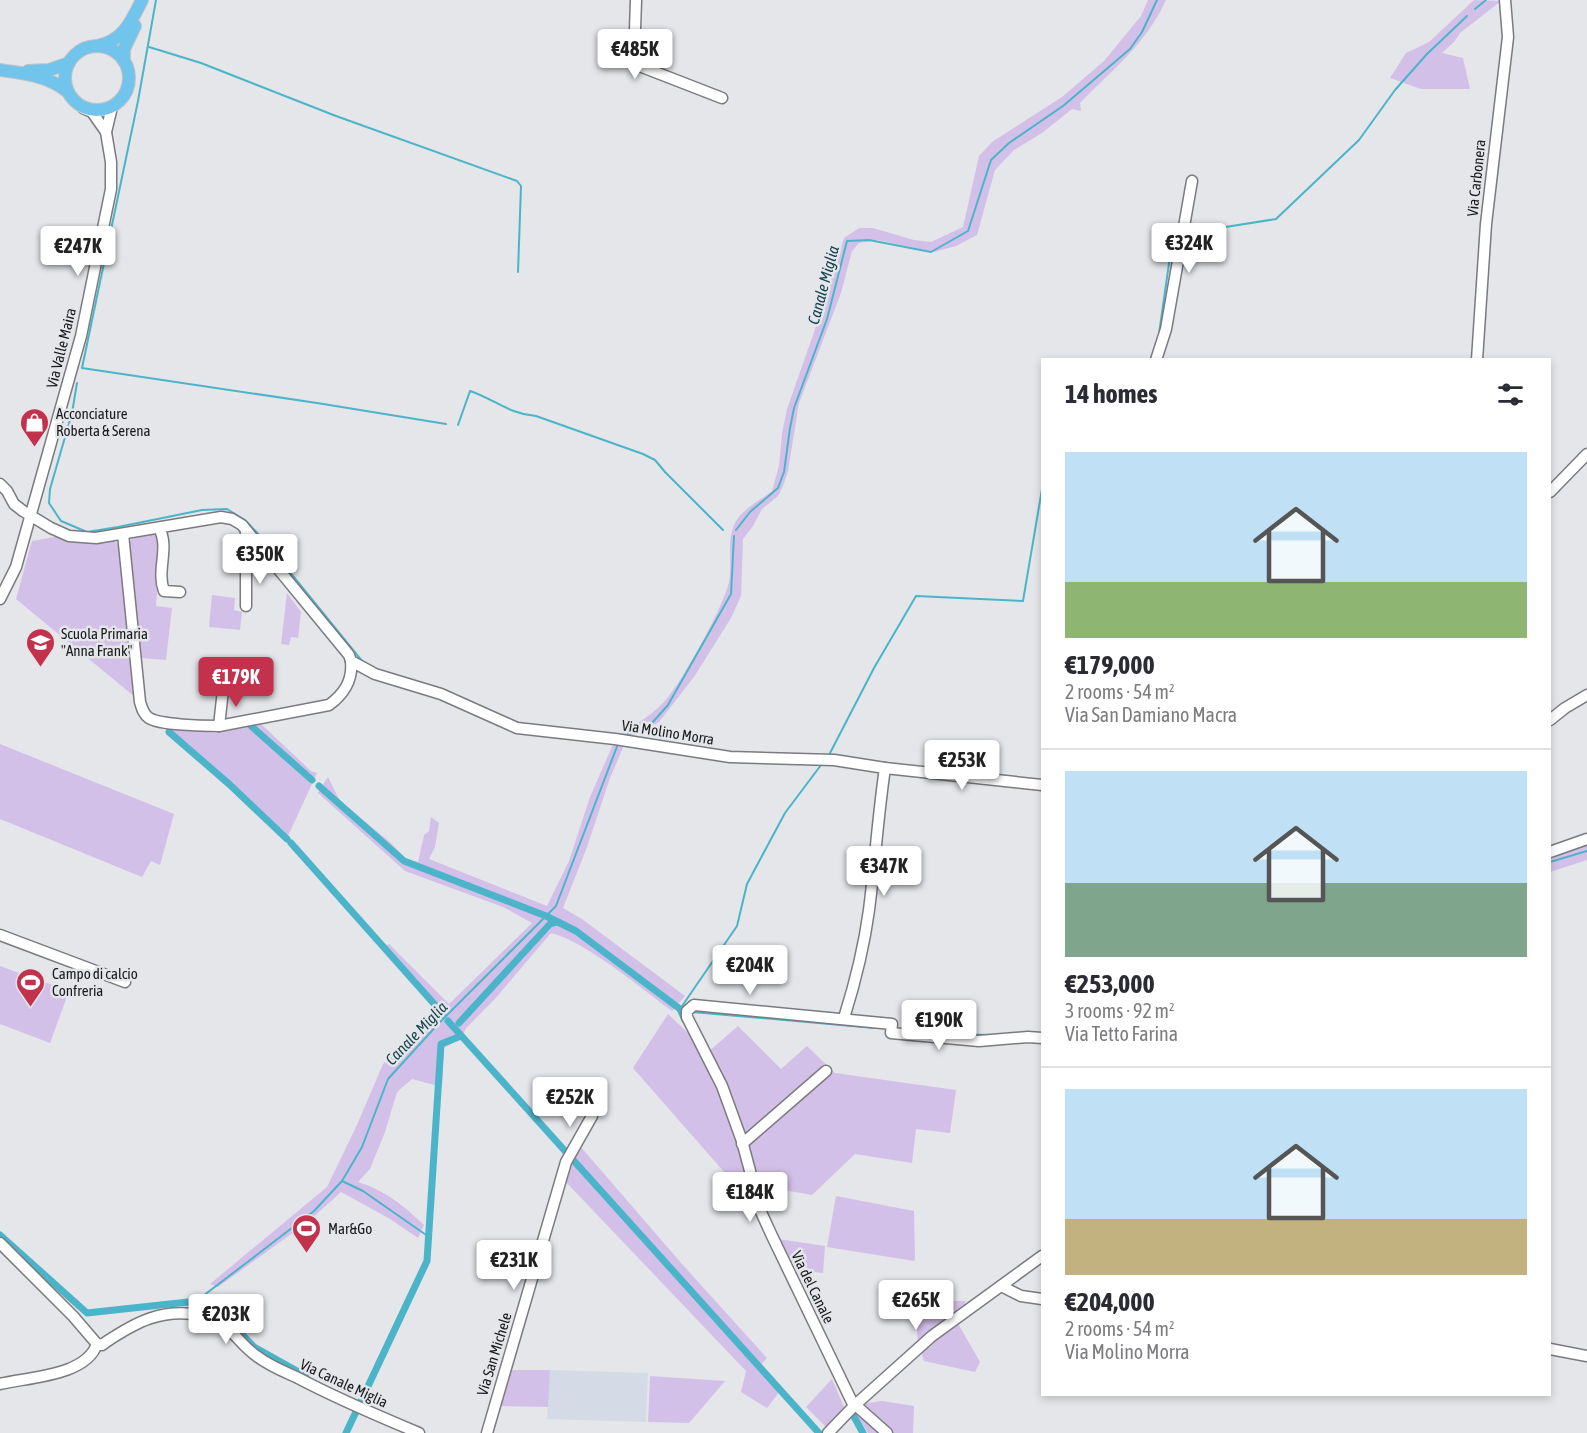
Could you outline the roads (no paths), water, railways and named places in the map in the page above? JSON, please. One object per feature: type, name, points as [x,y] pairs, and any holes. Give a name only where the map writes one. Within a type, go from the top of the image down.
[{"type":"main road","points":[[2,71],[49,70],[69,63],[81,50],[110,43],[126,28],[143,0]]},
{"type":"main road","points":[[2,71],[37,76],[59,84],[77,104],[84,108],[103,110],[112,107],[126,91],[129,81],[124,61],[124,49],[141,17],[143,0]]},
{"type":"main road","points":[[89,47],[109,48],[124,61]]},
{"type":"main road","points":[[68,92],[65,82],[69,63]]},
{"type":"street","points":[[636,0],[634,59],[637,65],[722,98]]},
{"type":"street","name":"Via Carbonera","points":[[1477,358],[1486,224],[1508,37],[1505,0]]},
{"type":"street","name":"Via Valle Maira","points":[[0,600],[16,567],[76,356],[111,189],[111,162],[106,132],[112,107]]},
{"type":"street","points":[[84,108],[92,112],[106,132]]},
{"type":"street","points":[[1157,358],[1166,329],[1192,181]]},
{"type":"street","points":[[1551,491],[1587,454]]},
{"type":"street","points":[[0,484],[14,504],[30,520],[79,538],[96,538],[221,517],[232,519],[261,548],[349,655],[352,670],[347,686],[340,697],[329,705],[219,726],[156,721],[147,717],[142,711],[123,534]]},
{"type":"street","points":[[159,528],[164,544],[161,582],[164,591],[180,592]]},
{"type":"street","points":[[246,531],[246,606]]},
{"type":"street","points":[[247,562],[261,548]]},
{"type":"street","name":"Via Molino Morra","points":[[351,662],[375,674],[441,694],[517,728],[615,739],[730,757],[834,760],[885,768],[1041,785]]},
{"type":"street","points":[[219,726],[224,681],[228,674],[234,672],[245,678]]},
{"type":"street","points":[[1551,719],[1587,695]]},
{"type":"street","points":[[885,768],[864,941],[844,1018],[892,1024],[891,1033],[979,1041],[1041,1038]]},
{"type":"street","points":[[1551,852],[1587,839]]},
{"type":"street","points":[[0,935],[125,982]]},
{"type":"street","name":"Via del Canale","points":[[844,1018],[694,1005],[689,1008],[687,1017],[722,1086],[742,1144],[761,1212],[855,1405]]},
{"type":"street","points":[[742,1144],[826,1071]]},
{"type":"street","name":"Via San Michele","points":[[486,1433],[570,1156],[592,1116]]},
{"type":"street","points":[[0,1243],[73,1316],[97,1344],[95,1349],[75,1368],[0,1384]]},
{"type":"street","points":[[828,1433],[855,1405],[932,1336],[1041,1257]]},
{"type":"street","points":[[1015,1276],[1021,1290],[1029,1297]]},
{"type":"street","points":[[1001,1286],[1021,1296],[1041,1299]]},
{"type":"street","name":"Via Canale Miglia","points":[[97,1344],[102,1344],[133,1324],[148,1318],[173,1314],[199,1315],[222,1322],[257,1357],[358,1408],[419,1433]]},
{"type":"street","points":[[1551,1349],[1587,1356]]},
{"type":"street","points":[[855,1405],[887,1433]]},
{"type":"waterway","points":[[156,0],[138,101],[82,368],[446,424]]},
{"type":"waterway","name":"Canale Miglia","points":[[736,530],[750,512],[778,488],[784,472],[794,408],[827,319],[847,241],[869,240],[931,252],[968,231],[991,160],[1009,143],[1063,106],[1130,49],[1142,32],[1157,0]]},
{"type":"waterway","points":[[1475,9],[1486,0]]},
{"type":"waterway","points":[[1188,233],[1276,219],[1359,140],[1395,90],[1427,54],[1467,16]]},
{"type":"waterway","points":[[149,47],[201,63],[336,116],[517,181],[521,186],[518,272]]},
{"type":"waterway","points":[[1159,334],[1173,235],[1179,235]]},
{"type":"waterway","points":[[77,383],[72,413],[50,489],[49,503],[61,521],[87,532],[202,510],[227,509],[245,520],[263,539],[362,661]]},
{"type":"waterway","points":[[458,425],[470,391],[526,415],[536,416],[643,454],[655,460],[723,530]]},
{"type":"waterway","points":[[829,755],[874,668],[916,596],[1023,601],[1041,495]]},
{"type":"waterway","name":"Canale Miglia","points":[[625,736],[652,723],[668,705],[731,594],[734,536]]},
{"type":"waterway","points":[[251,726],[312,780]]},
{"type":"waterway","points":[[169,732],[287,839]]},
{"type":"waterway","name":"Canale Miglia","points":[[188,1302],[203,1296],[314,1211],[342,1181],[362,1147],[388,1079],[439,1023],[556,906],[618,744]]},
{"type":"waterway","points":[[680,1009],[737,926],[747,884],[785,813],[821,765]]},
{"type":"waterway","points":[[319,786],[404,861],[546,916],[576,931],[680,1009],[685,1020]]},
{"type":"waterway","points":[[291,843],[444,1015]]},
{"type":"waterway","points":[[1551,862],[1587,851]]},
{"type":"waterway","points":[[459,1023],[550,924],[557,922]]},
{"type":"waterway","points":[[692,1012],[875,1028]]},
{"type":"waterway","points":[[448,1021],[819,1433]]},
{"type":"waterway","points":[[956,1034],[990,1035]]},
{"type":"waterway","points":[[346,1433],[427,1261],[441,1044],[461,1036]]},
{"type":"waterway","points":[[342,1181],[363,1191],[429,1237]]},
{"type":"waterway","points":[[0,1235],[87,1313],[188,1302],[192,1304]]},
{"type":"waterway","points":[[201,1307],[228,1320],[254,1347],[306,1376]]},
{"type":"waterway","points":[[852,1413],[863,1433]]},
{"type":"place","name":"Acconciature Roberta & Serena","points":[[35,448]]},
{"type":"place","name":"Scuola Primaria \"Anna Frank\"","points":[[40,668]]},
{"type":"place","name":"Campo di calcio Confreria","points":[[31,1008]]},
{"type":"place","name":"Mar&Go","points":[[307,1254]]}]
